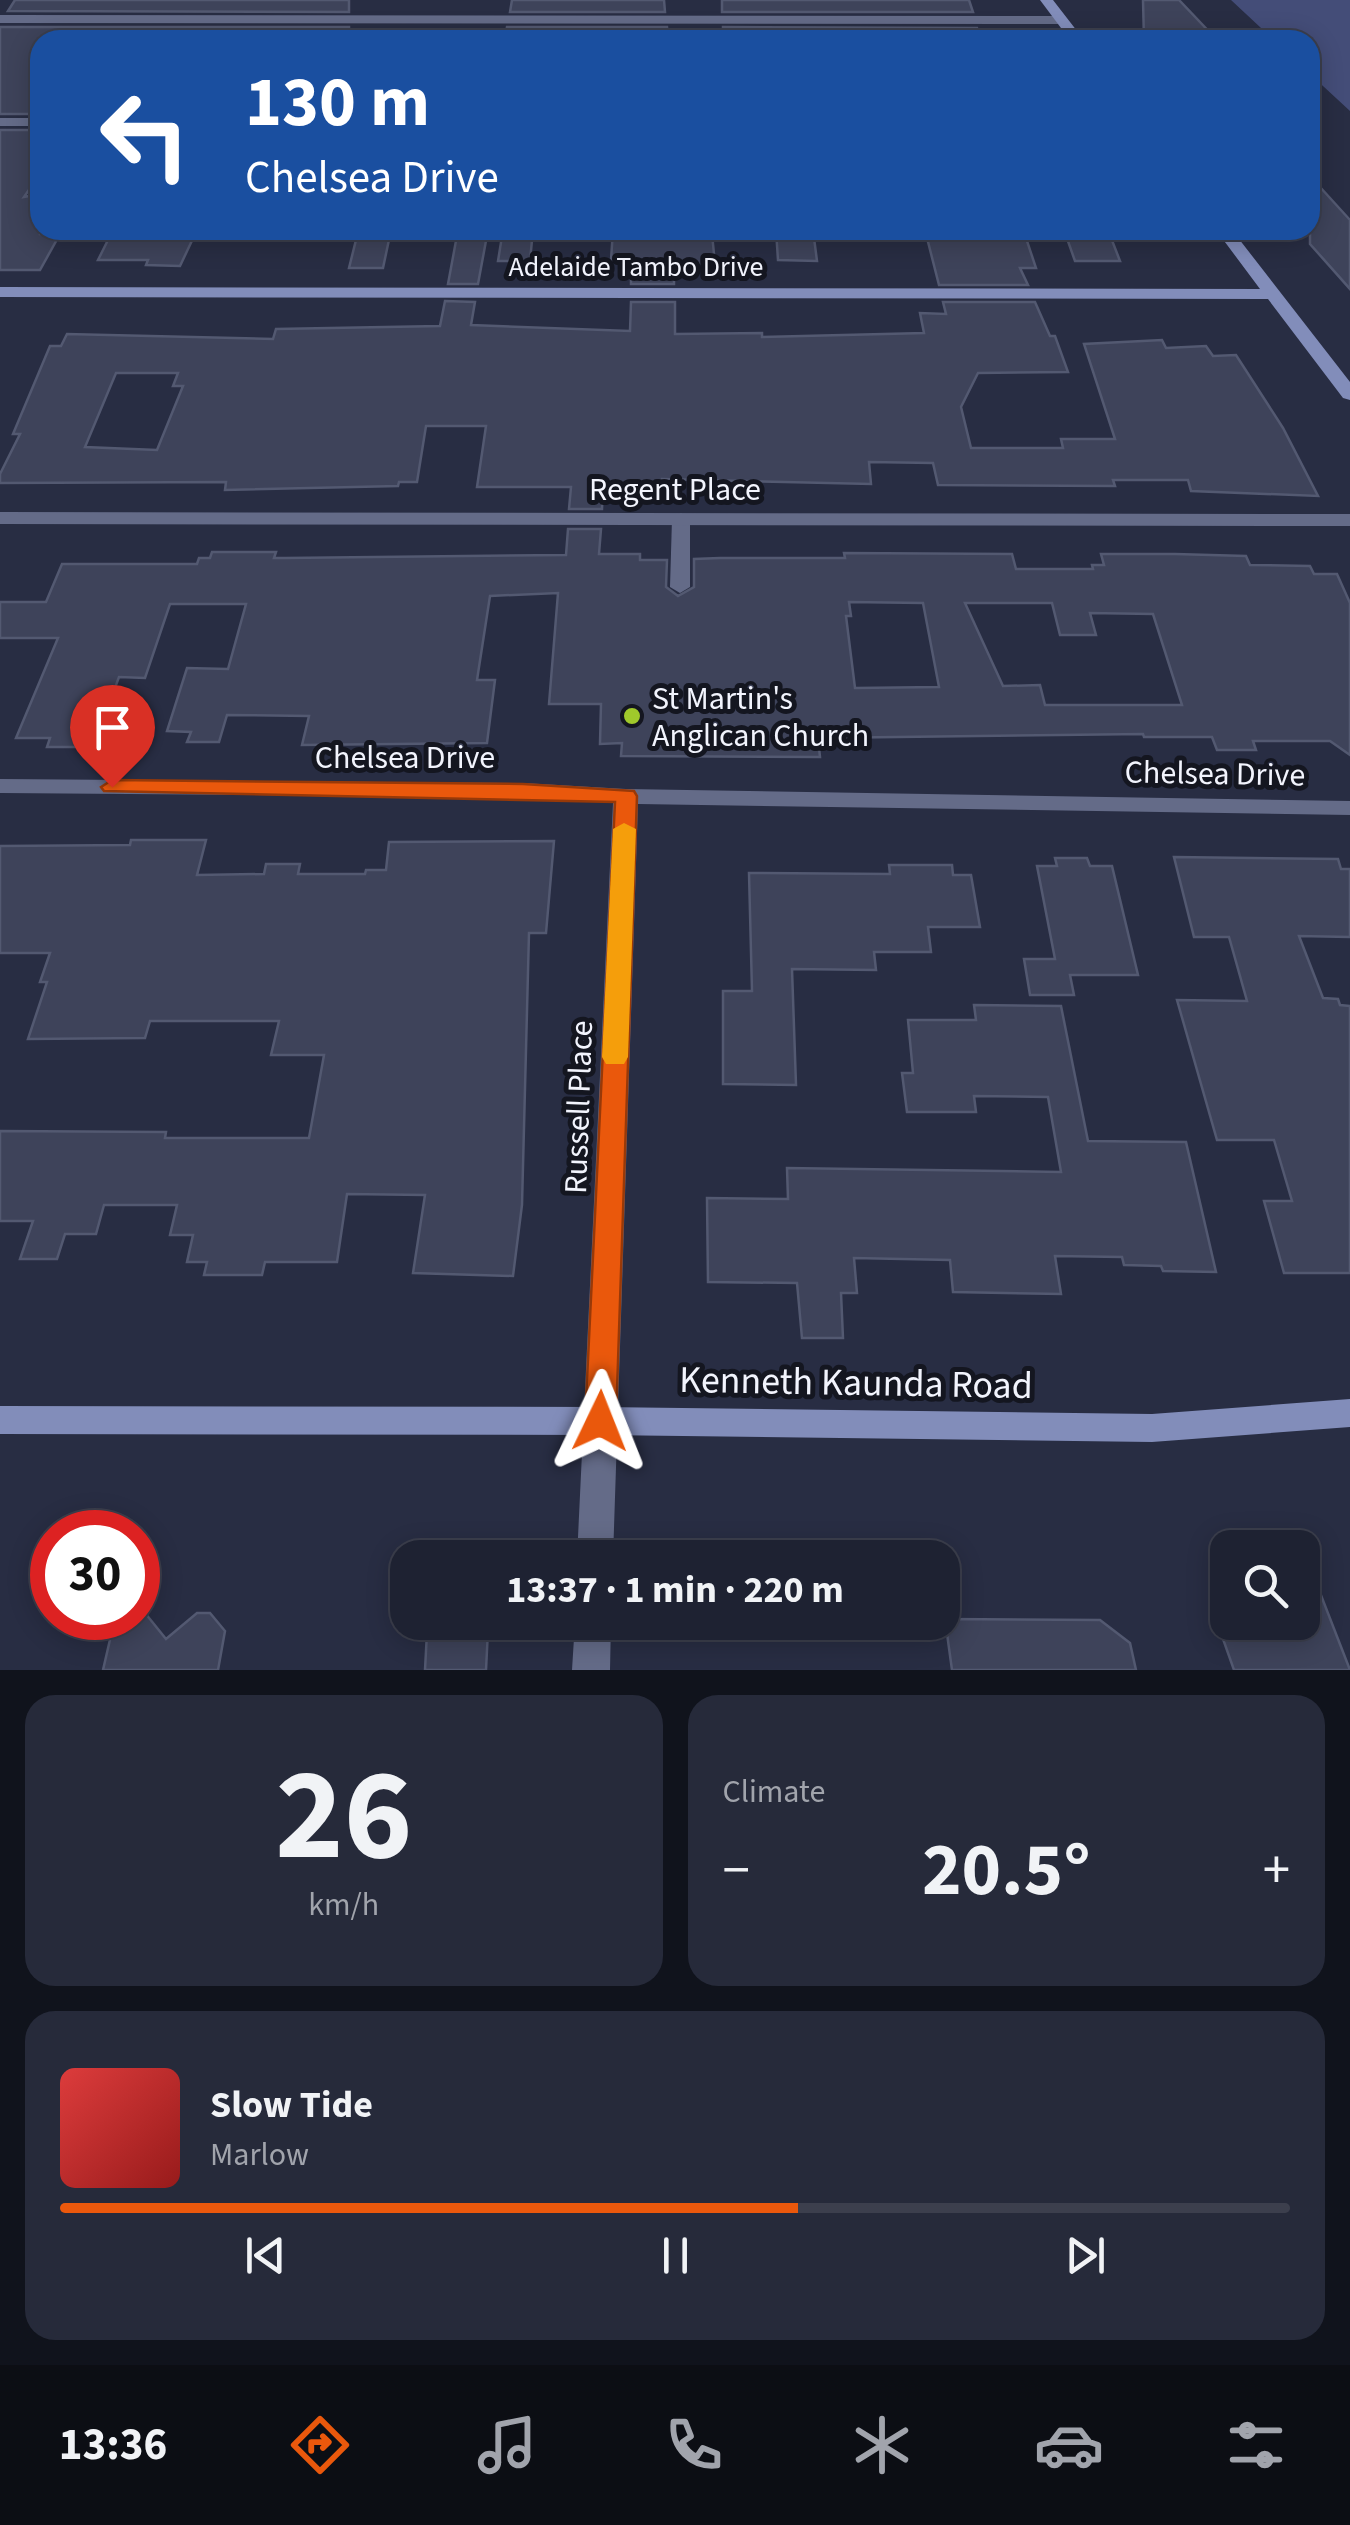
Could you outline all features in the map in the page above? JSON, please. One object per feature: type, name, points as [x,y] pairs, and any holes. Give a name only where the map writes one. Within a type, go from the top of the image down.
[{"type":"street","points":[[1046,0],[1070,30]]},
{"type":"street","points":[[0,19],[1062,20]]},
{"type":"street","points":[[0,122],[30,122]]},
{"type":"street","points":[[1232,240],[1350,394]]},
{"type":"street","name":"Adelaide Tambo Drive","points":[[0,292],[1272,294]]},
{"type":"street","name":"Regent Place","points":[[0,518],[1350,520]]},
{"type":"street","name":"Chelsea Drive","points":[[0,786],[523,790],[626,796],[1350,808]]},
{"type":"street","name":"Russell Place","points":[[596,1540],[626,796]]},
{"type":"street","name":"Kenneth Kaunda Road","points":[[0,1420],[600,1421],[1152,1428],[1350,1413]]},
{"type":"street","points":[[591,1670],[592,1640]]},
{"type":"lane","points":[[680,587],[681,519]]},
{"type":"shaded area","points":[[1231,0],[1350,0],[1350,111],[1320,83],[1320,30],[1263,30]]},
{"type":"building","points":[[15,0],[349,0],[349,12],[8,11]]},
{"type":"building","points":[[512,0],[664,0],[665,12],[510,12]]},
{"type":"building","points":[[722,0],[969,0],[973,12],[722,12]]},
{"type":"building","points":[[1143,0],[1179,0],[1208,30],[1144,30]]},
{"type":"building","points":[[0,27],[349,27],[30,30],[30,114],[0,114]]},
{"type":"building","points":[[667,27],[667,30],[507,30]]},
{"type":"building","points":[[723,27],[978,30],[723,30]]},
{"type":"building","points":[[0,130],[30,130],[30,188],[24,197],[30,196],[30,240],[57,240],[40,270],[0,270]]},
{"type":"building","points":[[1320,187],[1350,220],[1350,289],[1310,240],[1320,240]]},
{"type":"building","points":[[108,240],[192,240],[180,266],[146,265],[148,260],[98,260]]},
{"type":"building","points":[[356,240],[389,240],[383,268],[349,268]]},
{"type":"building","points":[[456,240],[486,240],[478,284],[448,284]]},
{"type":"building","points":[[501,240],[532,240],[530,261],[498,261]]},
{"type":"building","points":[[612,240],[713,240],[715,264],[674,264],[674,284],[631,284],[631,260],[611,260]]},
{"type":"building","points":[[777,240],[814,240],[817,261],[778,260]]},
{"type":"building","points":[[928,240],[1027,240],[1036,268],[1020,268],[1028,285],[939,285]]},
{"type":"building","points":[[1068,240],[1112,240],[1120,261],[1075,261]]},
{"type":"building","points":[[445,301],[475,302],[471,325],[630,331],[631,302],[675,302],[675,334],[762,333],[762,337],[924,333],[920,313],[946,314],[943,302],[1035,302],[1050,336],[1055,336],[1068,372],[978,373],[961,407],[971,448],[1063,448],[1061,439],[1115,439],[1084,344],[1162,340],[1166,348],[1206,346],[1213,356],[1236,355],[1283,428],[1318,496],[1191,491],[1188,480],[1113,480],[1115,486],[938,485],[933,463],[869,462],[871,484],[662,479],[662,485],[603,486],[602,509],[569,509],[571,487],[477,487],[486,426],[426,426],[417,482],[399,482],[398,486],[225,490],[226,482],[0,483],[0,474],[20,434],[13,434],[50,346],[61,346],[67,334],[273,339],[276,329],[440,326]],"holes":[[[116,373],[178,373],[173,386],[183,386],[157,450],[85,447]]]},
{"type":"building","points":[[568,529],[601,529],[599,554],[640,554],[640,560],[667,560],[666,587],[678,596],[694,587],[694,559],[845,558],[844,553],[1012,554],[1016,569],[1093,569],[1092,565],[1104,565],[1101,554],[1175,554],[1246,556],[1250,565],[1310,566],[1314,574],[1337,574],[1350,603],[1350,755],[1330,741],[1253,741],[1256,750],[1217,750],[1212,737],[1143,734],[818,738],[820,757],[621,756],[622,743],[600,744],[601,704],[549,704],[558,593],[490,596],[477,680],[495,680],[487,743],[302,745],[309,716],[227,715],[219,742],[187,742],[191,732],[167,731],[187,668],[228,669],[246,604],[170,604],[145,678],[119,677],[93,747],[47,747],[50,738],[16,738],[58,638],[0,638],[0,602],[46,602],[62,564],[197,564],[199,558],[210,558],[212,552],[276,552],[274,558],[566,555]],"holes":[[[849,602],[923,603],[939,687],[855,688],[846,616],[851,616]],[[965,603],[1052,603],[1060,635],[1096,635],[1090,613],[1153,614],[1182,705],[1045,705],[1040,685],[1003,686]]]},
{"type":"building","points":[[131,840],[206,840],[197,875],[264,874],[266,864],[300,864],[298,874],[365,874],[366,870],[386,870],[389,842],[554,841],[546,933],[529,933],[522,1205],[513,1276],[413,1273],[425,1195],[347,1194],[337,1262],[265,1262],[262,1275],[204,1275],[207,1262],[187,1262],[193,1235],[170,1235],[177,1205],[104,1205],[96,1234],[65,1234],[57,1259],[20,1259],[33,1221],[0,1221],[0,1131],[166,1132],[165,1138],[309,1138],[324,1055],[271,1055],[279,1021],[150,1021],[145,1038],[28,1039],[47,982],[40,982],[50,953],[0,953],[0,846],[130,845]]},
{"type":"building","points":[[1174,857],[1338,859],[1341,869],[1350,869],[1350,937],[1299,936],[1323,998],[1338,999],[1340,1005],[1350,1006],[1350,1273],[1284,1273],[1264,1201],[1292,1201],[1274,1140],[1217,1140],[1177,1000],[1247,1001],[1229,937],[1194,937]]},
{"type":"building","points":[[1055,858],[1087,858],[1090,866],[1112,866],[1138,975],[1070,975],[1074,995],[1030,995],[1024,959],[1055,959],[1037,866],[1057,866]]},
{"type":"building","points":[[889,865],[952,865],[953,875],[971,875],[980,927],[928,927],[931,952],[874,952],[876,970],[792,969],[796,1085],[723,1084],[723,991],[752,991],[749,873],[890,874]]},
{"type":"building","points":[[974,1005],[1061,1006],[1088,1141],[1186,1142],[1216,1272],[1163,1271],[1161,1266],[1124,1265],[1122,1257],[1055,1256],[1061,1294],[953,1292],[950,1260],[854,1258],[857,1293],[841,1293],[843,1338],[802,1338],[797,1283],[708,1282],[707,1198],[788,1199],[787,1168],[1061,1172],[1048,1097],[974,1096],[976,1112],[907,1112],[902,1073],[913,1073],[908,1020],[976,1020]]},
{"type":"building","points":[[1320,1593],[1350,1670],[1234,1670],[1223,1640],[1320,1640]]},
{"type":"building","points":[[197,1613],[210,1613],[225,1631],[218,1670],[103,1670],[110,1640],[160,1640],[160,1632],[166,1639]]},
{"type":"building","points":[[960,1619],[1100,1620],[1130,1643],[1136,1670],[952,1670],[948,1640],[960,1640]]},
{"type":"building","points":[[427,1640],[488,1640],[486,1670],[425,1670]]},
{"type":"slow traffic","points":[[615,1057],[624,829]]},
{"type":"place","name":"St Martin's Anglican Church","points":[[632,716]]},
{"type":"route","points":[[112,787],[523,790],[626,796],[600,1421]]}]
